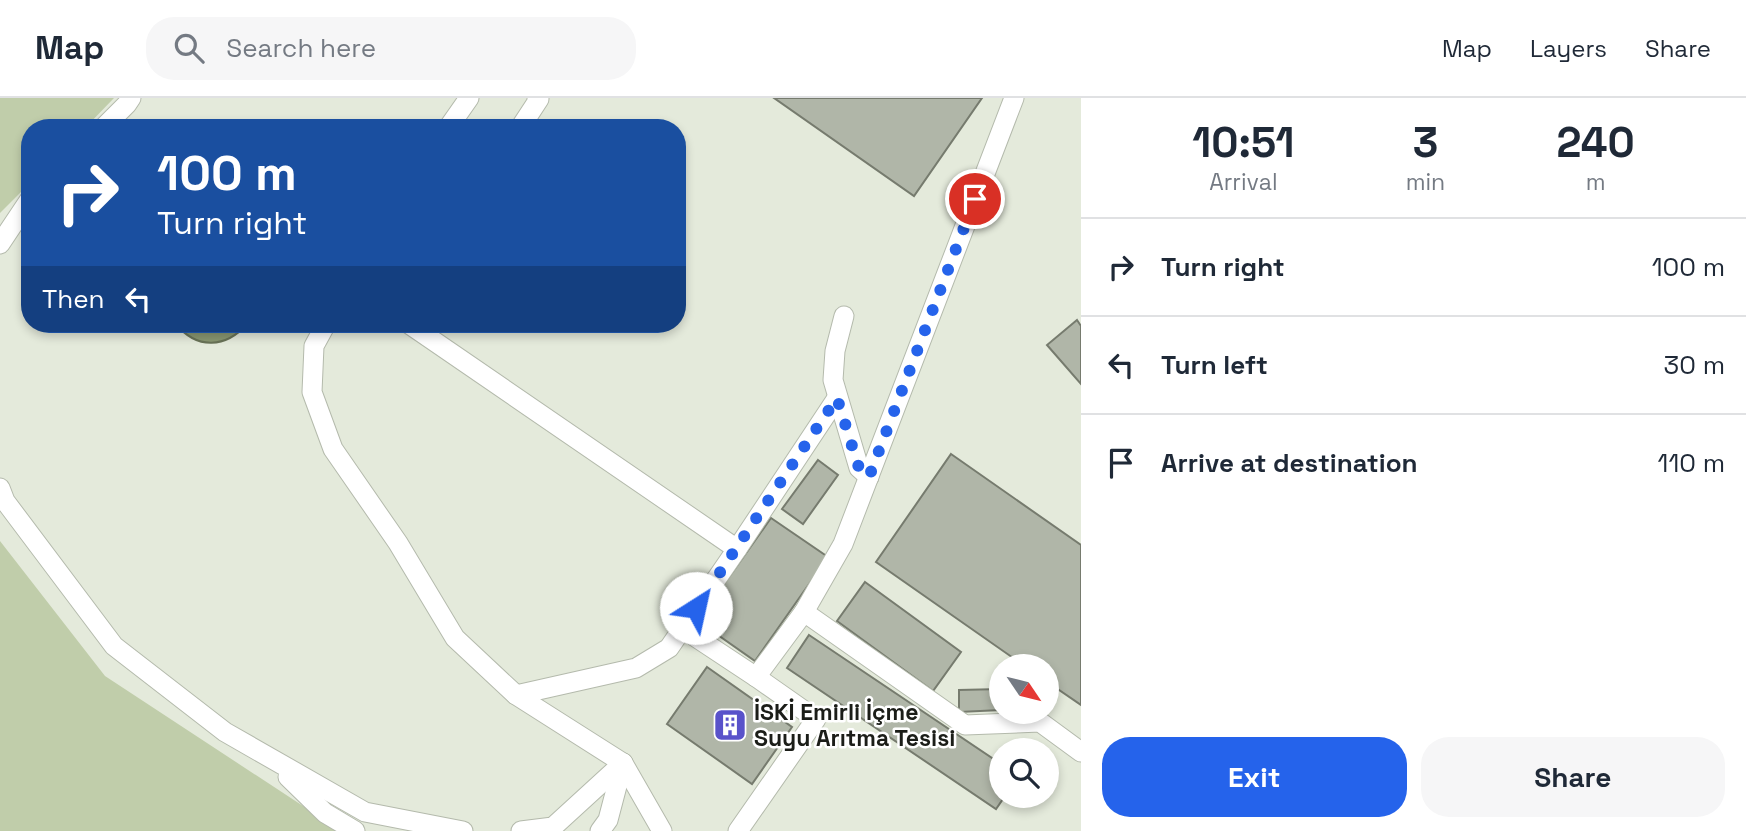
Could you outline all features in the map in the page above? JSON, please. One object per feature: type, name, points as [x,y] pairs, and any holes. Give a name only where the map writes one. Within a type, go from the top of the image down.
[{"type":"lane","points":[[112,119],[131,98]]},
{"type":"lane","points":[[454,119],[469,98]]},
{"type":"lane","points":[[526,119],[539,99],[537,98]]},
{"type":"lane","points":[[756,677],[804,612],[843,544],[1014,98]]},
{"type":"lane","points":[[0,215],[21,203]]},
{"type":"lane","points":[[0,244],[21,212]]},
{"type":"lane","points":[[844,316],[835,351],[832,380],[859,468],[869,477]]},
{"type":"lane","points":[[321,333],[314,346],[312,392],[333,449],[398,543],[455,638],[516,695],[623,763],[662,831]]},
{"type":"lane","points":[[422,333],[737,549]]},
{"type":"lane","points":[[516,695],[636,668],[668,648],[837,398]]},
{"type":"lane","points":[[0,488],[5,501],[114,646],[225,733],[365,812],[463,831]]},
{"type":"lane","points":[[804,612],[965,726],[1040,722],[1081,751]]},
{"type":"lane","points":[[682,628],[816,719],[738,831]]},
{"type":"lane","points":[[268,757],[325,813],[355,831]]},
{"type":"lane","points":[[521,831],[553,827],[623,763]]},
{"type":"lane","points":[[600,831],[608,820],[623,763]]},
{"type":"shaded area","points":[[0,98],[114,98],[94,119],[21,119],[21,192],[0,213]]},
{"type":"shaded area","points":[[186,333],[238,333],[211,343]]},
{"type":"shaded area","points":[[0,541],[105,676],[341,831],[0,831]]},
{"type":"building","points":[[774,98],[982,98],[914,196]]},
{"type":"building","points":[[1077,320],[1081,326],[1081,384],[1047,345]]},
{"type":"building","points":[[951,454],[1081,545],[1081,705],[1059,690],[1059,654],[1007,654],[876,562]]},
{"type":"building","points":[[818,460],[838,475],[803,524],[782,509]]},
{"type":"building","points":[[771,518],[828,557],[755,661],[698,621]]},
{"type":"building","points":[[865,582],[961,652],[933,691],[837,621]]},
{"type":"building","points":[[809,635],[989,756],[989,804],[787,668]]},
{"type":"building","name":"İSKİ Emirli İçme Suyu Arıtma Tesisi","points":[[707,667],[792,727],[752,784],[667,724]]},
{"type":"building","points":[[989,689],[989,711],[959,712],[959,690]]},
{"type":"place","name":"İSKİ Emirli İçme Suyu Arıtma Tesisi","points":[[730,725]]},
{"type":"route","points":[[696,608],[837,398],[859,468],[869,477],[975,199]]}]
